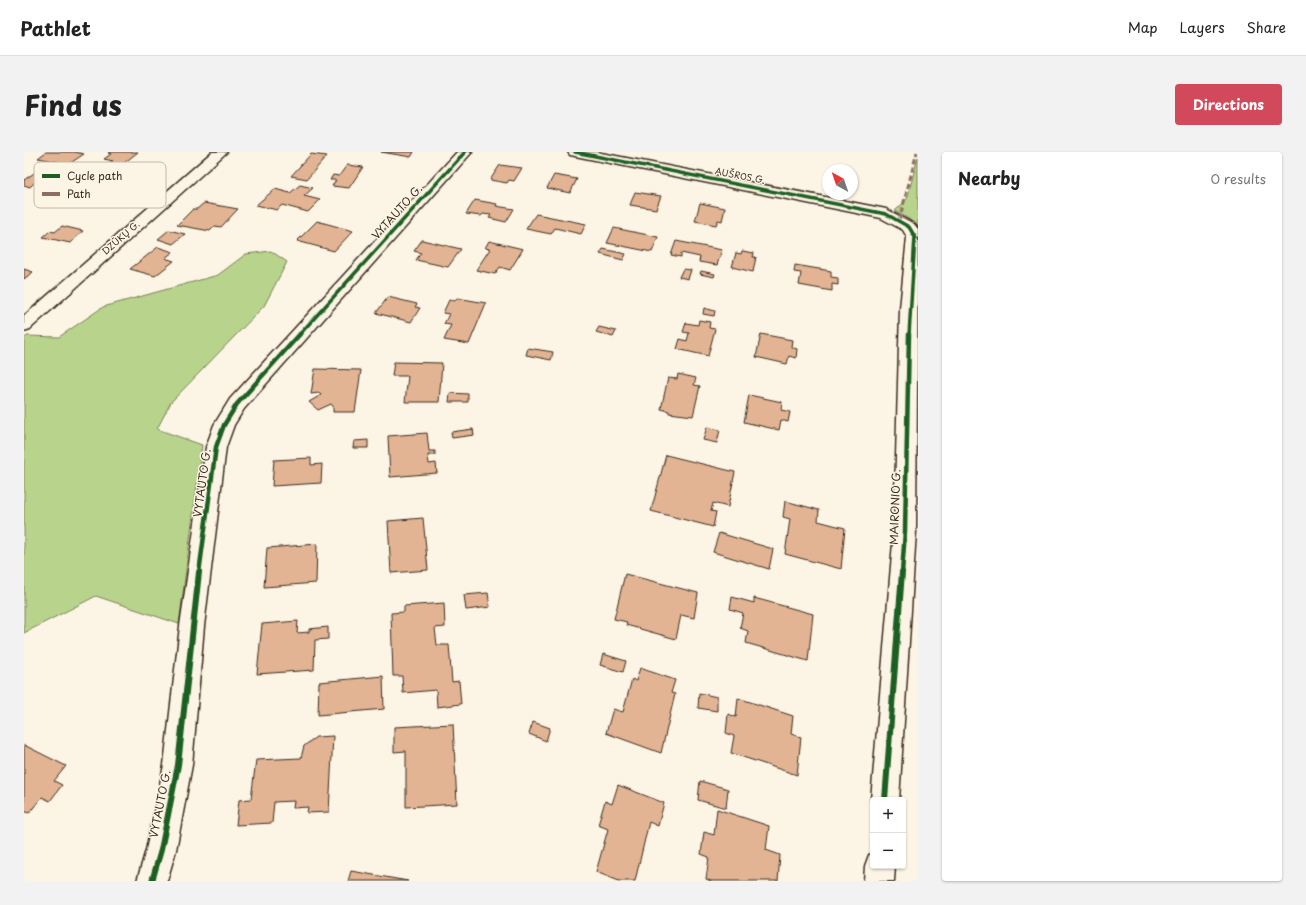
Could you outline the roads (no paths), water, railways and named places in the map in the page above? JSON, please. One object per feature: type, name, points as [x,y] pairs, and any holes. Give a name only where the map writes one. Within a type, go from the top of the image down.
[{"type":"street","name":"DZŪKŲ G.","points":[[166,200],[220,152]]},
{"type":"street","name":"VYTAUTO G.","points":[[152,881],[161,850],[178,765],[192,626],[216,447],[224,424],[238,404],[465,152]]},
{"type":"street","name":"AUŠROS G.","points":[[575,152],[886,214],[900,221]]},
{"type":"street","name":"DZŪKŲ G.","points":[[24,325],[157,208]]},
{"type":"street","name":"MAIRONIO G.","points":[[885,797],[905,531],[909,309],[915,237],[909,228],[900,221]]},
{"type":"street","points":[[879,881],[880,869]]}]
